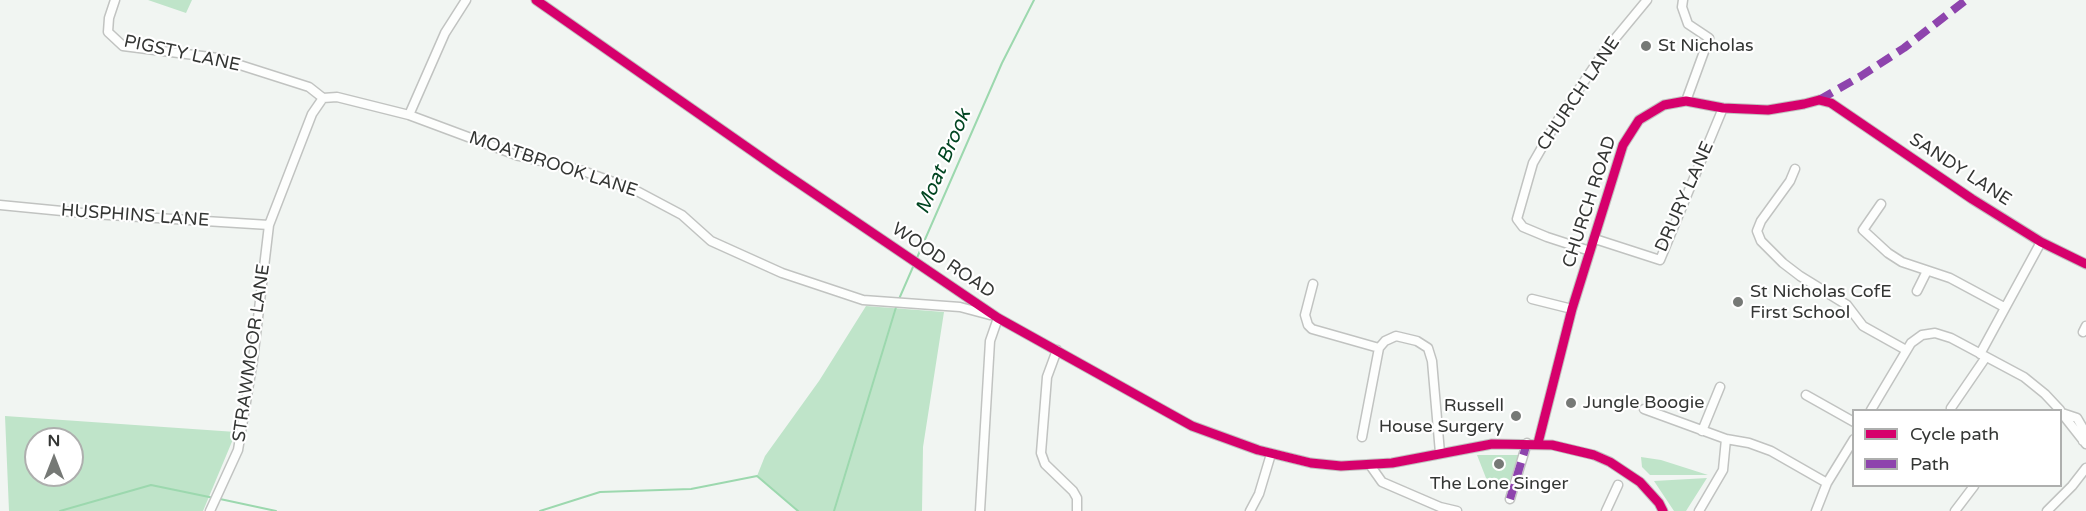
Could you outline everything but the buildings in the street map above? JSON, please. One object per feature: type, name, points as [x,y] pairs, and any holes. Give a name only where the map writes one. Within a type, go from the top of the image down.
[{"type":"street","name":"PIGSTY LANE","points":[[115,0],[109,18],[108,32],[123,46],[218,58],[309,87],[322,98]]},
{"type":"street","points":[[409,115],[445,33],[465,0]]},
{"type":"street","name":"WOOD ROAD","points":[[536,0],[778,169],[998,318],[1192,426],[1271,454],[1327,465],[1392,463],[1492,444],[1538,443],[1594,454],[1610,462],[1640,482],[1659,503],[1663,511]]},
{"type":"street","name":"CHURCH LANE","points":[[1590,251],[1523,227],[1517,219],[1533,163],[1556,123],[1604,52],[1647,0]]},
{"type":"street","points":[[1683,0],[1688,24],[1709,38],[1686,101]]},
{"type":"street","name":"MOATBROOK LANE","points":[[322,98],[337,97],[409,115],[519,156],[583,171],[643,194],[682,215],[711,241],[782,273],[863,300],[960,307],[998,318]]},
{"type":"street","name":"STRAWMOOR LANE","points":[[210,511],[238,450],[253,360],[269,225],[312,114],[322,98]]},
{"type":"street","name":"CHURCH ROAD","points":[[1538,443],[1572,309],[1623,145],[1639,120],[1664,105],[1686,101],[1723,108],[1768,110],[1819,100]]},
{"type":"street","name":"SANDY LANE","points":[[1819,100],[1831,103],[1936,176],[2041,242],[2086,264]]},
{"type":"street","name":"DRURY LANE","points":[[1595,238],[1660,260],[1723,108]]},
{"type":"street","points":[[1795,169],[1790,181],[1761,221],[1757,231],[1761,241],[1800,276],[1847,305],[1863,326],[1906,350]]},
{"type":"street","points":[[1881,204],[1863,230],[1895,258],[1950,278],[2004,307]]},
{"type":"street","name":"HUSPHINS LANE","points":[[0,205],[93,214],[269,225]]},
{"type":"street","points":[[1951,408],[1983,355],[2004,307],[2041,242]]},
{"type":"street","points":[[1917,291],[1927,271]]},
{"type":"street","points":[[1313,284],[1305,309],[1308,325],[1319,332],[1379,348]]},
{"type":"street","points":[[1532,299],[1572,309]]},
{"type":"street","points":[[980,511],[990,350],[998,318]]},
{"type":"street","points":[[1872,409],[1906,350],[1916,338],[1935,333],[1951,338],[2036,386],[2058,409]]},
{"type":"street","points":[[1362,437],[1379,348],[1385,341],[1396,336],[1418,341],[1428,348],[1432,361],[1440,453]]},
{"type":"street","points":[[1058,350],[1047,377],[1041,453],[1044,464],[1077,498],[1077,511]]},
{"type":"street","points":[[1702,431],[1720,387]]},
{"type":"street","points":[[1806,394],[1852,421]]},
{"type":"street","points":[[1644,409],[1702,431],[1770,451],[1827,483]]},
{"type":"street","points":[[2062,413],[2085,443]]},
{"type":"street","points":[[1699,511],[1723,470],[1726,439]]},
{"type":"street","points":[[1816,511],[1827,483],[1852,442]]},
{"type":"street","points":[[1510,499],[1527,443]]},
{"type":"street","points":[[1250,511],[1259,494],[1271,454]]},
{"type":"street","points":[[1370,465],[1382,482],[1440,507],[1457,511]]},
{"type":"street","points":[[2047,511],[2086,468]]},
{"type":"street","points":[[1606,511],[1618,485]]},
{"type":"street","points":[[1955,511],[1973,487]]},
{"type":"green space","points":[[148,0],[192,0],[186,13]]},
{"type":"green space","points":[[866,306],[944,312],[923,447],[922,511],[798,511],[757,476],[765,456],[819,381]]},
{"type":"green space","points":[[5,416],[236,432],[203,511],[9,511]]},
{"type":"green space","points":[[1477,455],[1519,455],[1507,488],[1486,478]]},
{"type":"green space","points":[[1641,457],[1661,460],[1708,475],[1650,475],[1642,467]]},
{"type":"green space","points":[[1707,478],[1686,511],[1674,511],[1654,481]]},
{"type":"waterway","name":"Moat Brook","points":[[899,299],[1002,63],[1034,0]]},
{"type":"waterway","name":"Moat Brook","points":[[834,511],[897,304]]},
{"type":"waterway","name":"Moat Brook","points":[[540,511],[600,492],[691,489],[757,476],[798,511]]},
{"type":"waterway","name":"Moat Brook","points":[[60,511],[151,485],[214,498]]},
{"type":"waterway","name":"Moat Brook","points":[[220,499],[276,511]]},
{"type":"marked path","points":[[1819,100],[1904,48],[1966,0]]},
{"type":"marked path","points":[[1510,499],[1527,443]]},
{"type":"cycle path","points":[[536,0],[778,169],[998,318],[1192,426],[1258,450],[1311,463],[1341,466],[1392,463],[1492,444],[1552,445],[1594,455],[1610,462],[1640,482],[1659,503],[1663,511]]},
{"type":"cycle path","points":[[1538,443],[1572,309],[1623,145],[1639,120],[1664,105],[1686,101],[1723,108],[1768,110],[1819,100],[1831,103],[1972,199],[2041,242],[2086,264]]},
{"type":"place","name":"St Nicholas","points":[[1646,46]]},
{"type":"place","name":"St Nicholas CofE First School","points":[[1738,302]]},
{"type":"place","name":"Jungle Boogie","points":[[1571,403]]},
{"type":"place","name":"Russell House Surgery","points":[[1516,416]]},
{"type":"place","name":"The Lone Singer","points":[[1499,464]]}]
